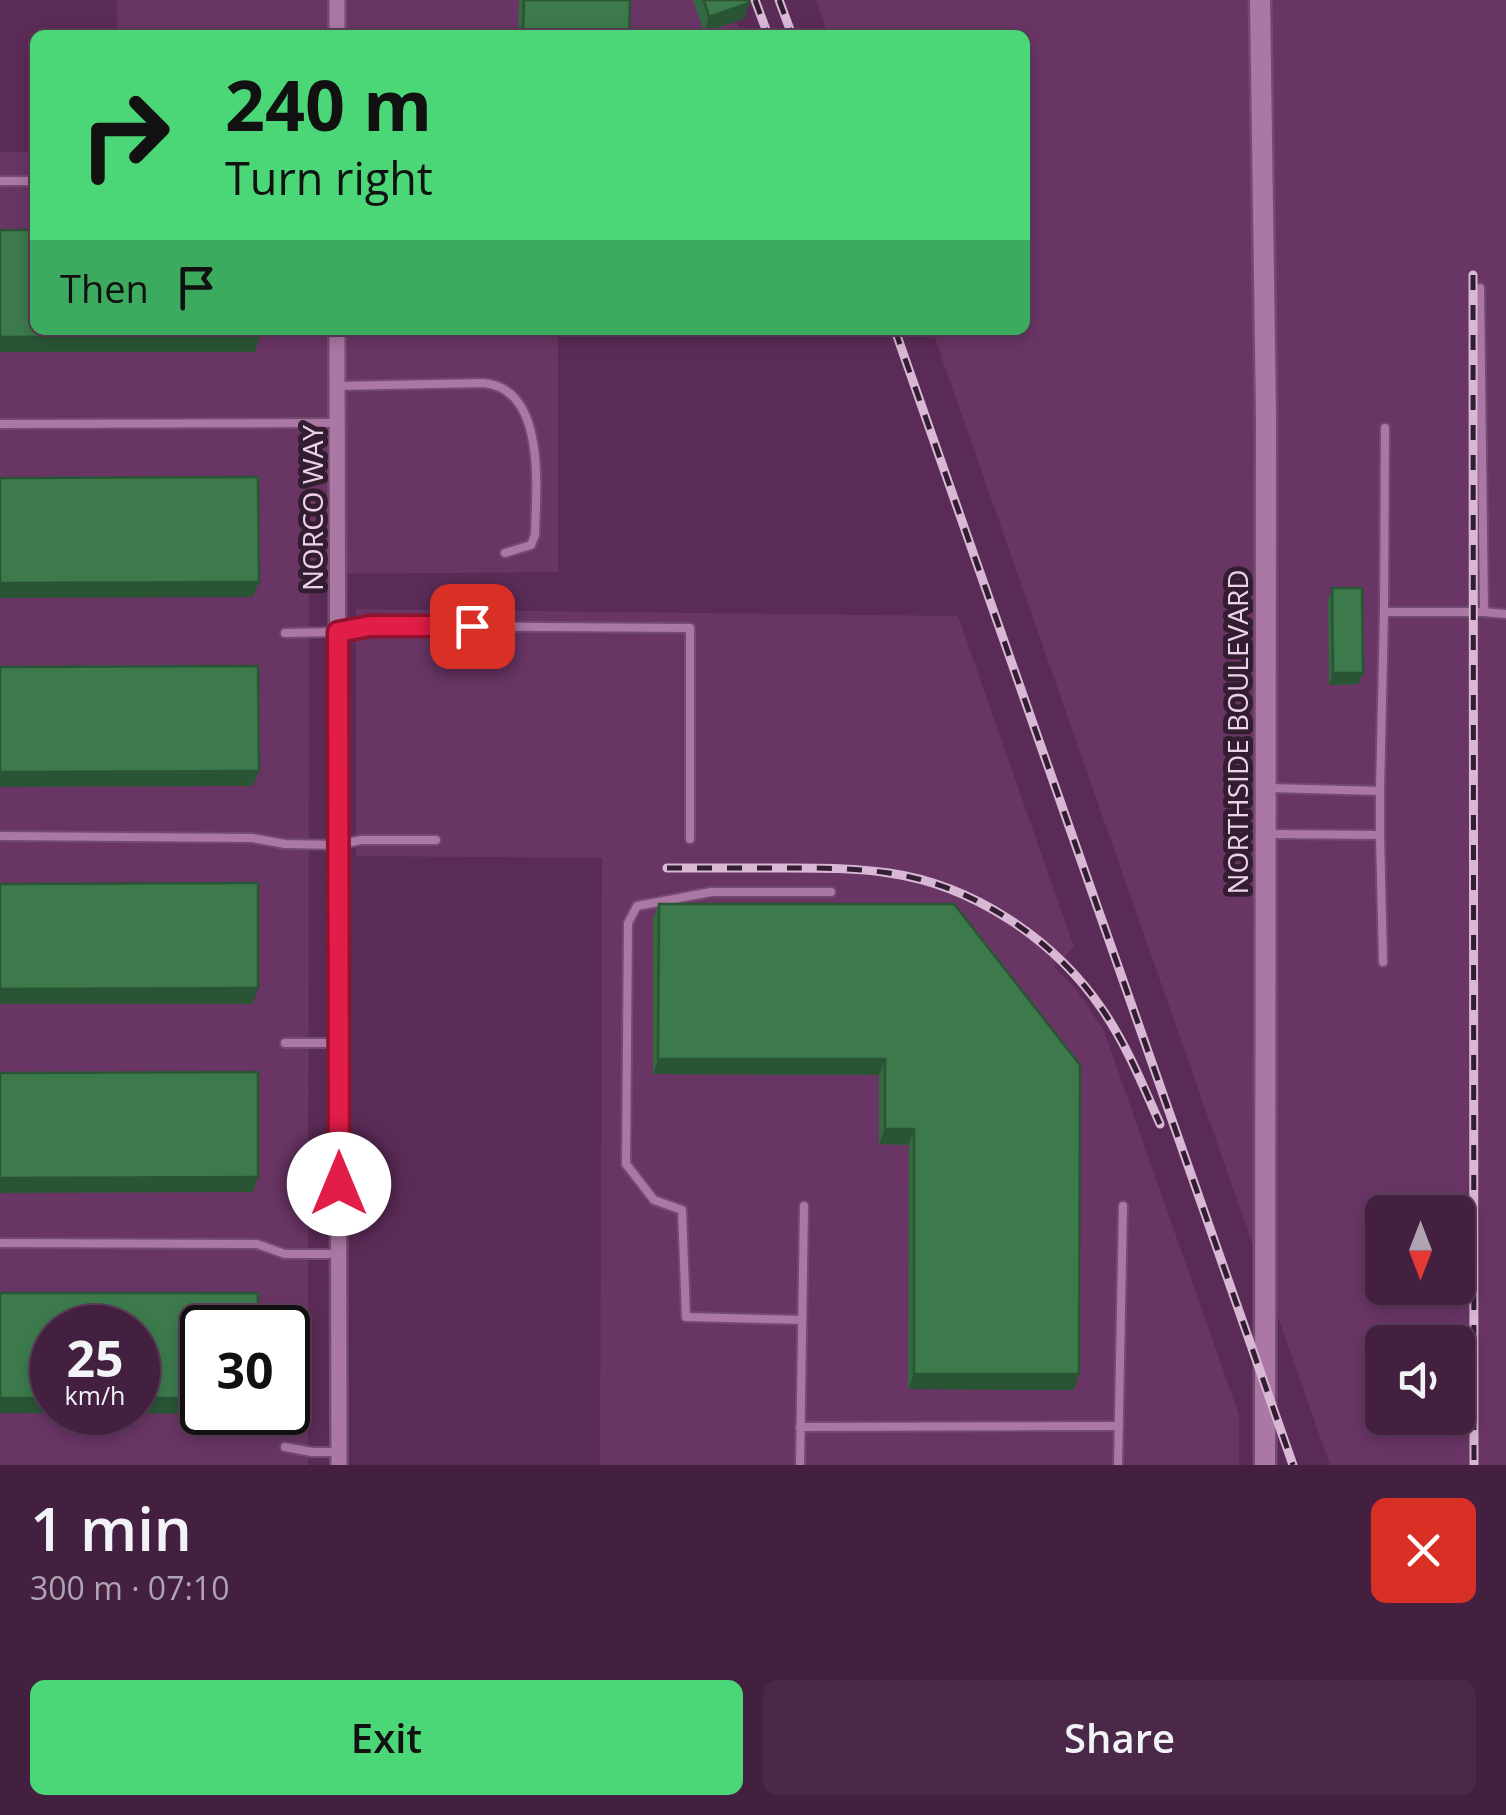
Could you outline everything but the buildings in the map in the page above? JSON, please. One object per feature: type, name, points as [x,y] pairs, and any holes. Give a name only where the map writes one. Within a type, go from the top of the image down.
[{"type":"main road","name":"NORTHSIDE BOULEVARD","points":[[1260,0],[1266,416],[1265,1465]]},
{"type":"street","points":[[337,0],[337,30]]},
{"type":"street","name":"NORCO WAY","points":[[337,335],[340,1458]]},
{"type":"lane","points":[[0,181],[30,181]]},
{"type":"lane","points":[[1480,288],[1484,612]]},
{"type":"lane","points":[[338,386],[484,383],[496,384],[518,399],[536,449],[536,535],[531,545],[505,553]]},
{"type":"lane","points":[[0,424],[338,423]]},
{"type":"lane","points":[[1383,962],[1380,791],[1385,428]]},
{"type":"lane","points":[[1384,612],[1506,614]]},
{"type":"lane","points":[[285,634],[370,626],[690,628],[690,839]]},
{"type":"lane","points":[[1265,788],[1380,791]]},
{"type":"lane","points":[[1265,834],[1380,835]]},
{"type":"lane","points":[[0,836],[252,838],[285,844],[338,845],[361,840],[436,840]]},
{"type":"lane","points":[[802,1320],[686,1317],[682,1210],[654,1200],[626,1164],[628,923],[637,906],[711,892],[831,892]]},
{"type":"lane","points":[[285,1043],[339,1043]]},
{"type":"lane","points":[[800,1465],[804,1206]]},
{"type":"lane","points":[[1118,1465],[1123,1206]]},
{"type":"lane","points":[[0,1243],[257,1244],[285,1254],[339,1254]]},
{"type":"lane","points":[[800,1427],[1119,1426]]},
{"type":"lane","points":[[285,1447],[340,1458]]},
{"type":"shaded area","points":[[117,0],[729,0],[739,30],[117,30]]},
{"type":"shaded area","points":[[816,0],[1506,0],[1506,1465],[1330,1465],[934,335],[1030,335],[1030,30],[826,30]]},
{"type":"shaded area","points":[[0,152],[30,152],[30,335],[558,335],[558,572],[309,574],[308,1305],[180,1305],[180,1435],[308,1435],[308,1465],[0,1465]]},
{"type":"shaded area","points":[[356,609],[958,616],[1074,947],[1054,967],[1076,989],[1104,1031],[1239,1415],[1239,1465],[600,1465],[602,858],[356,856]]},
{"type":"railway","points":[[755,0],[766,30]]},
{"type":"railway","points":[[779,0],[790,30]]},
{"type":"railway","points":[[1473,275],[1474,1465]]},
{"type":"railway","points":[[897,335],[1293,1465]]},
{"type":"railway","points":[[667,868],[877,871],[920,879],[981,903],[1036,938],[1083,984],[1119,1036],[1160,1124]]},
{"type":"route","points":[[339,1184],[338,632],[370,626],[472,626]]}]
